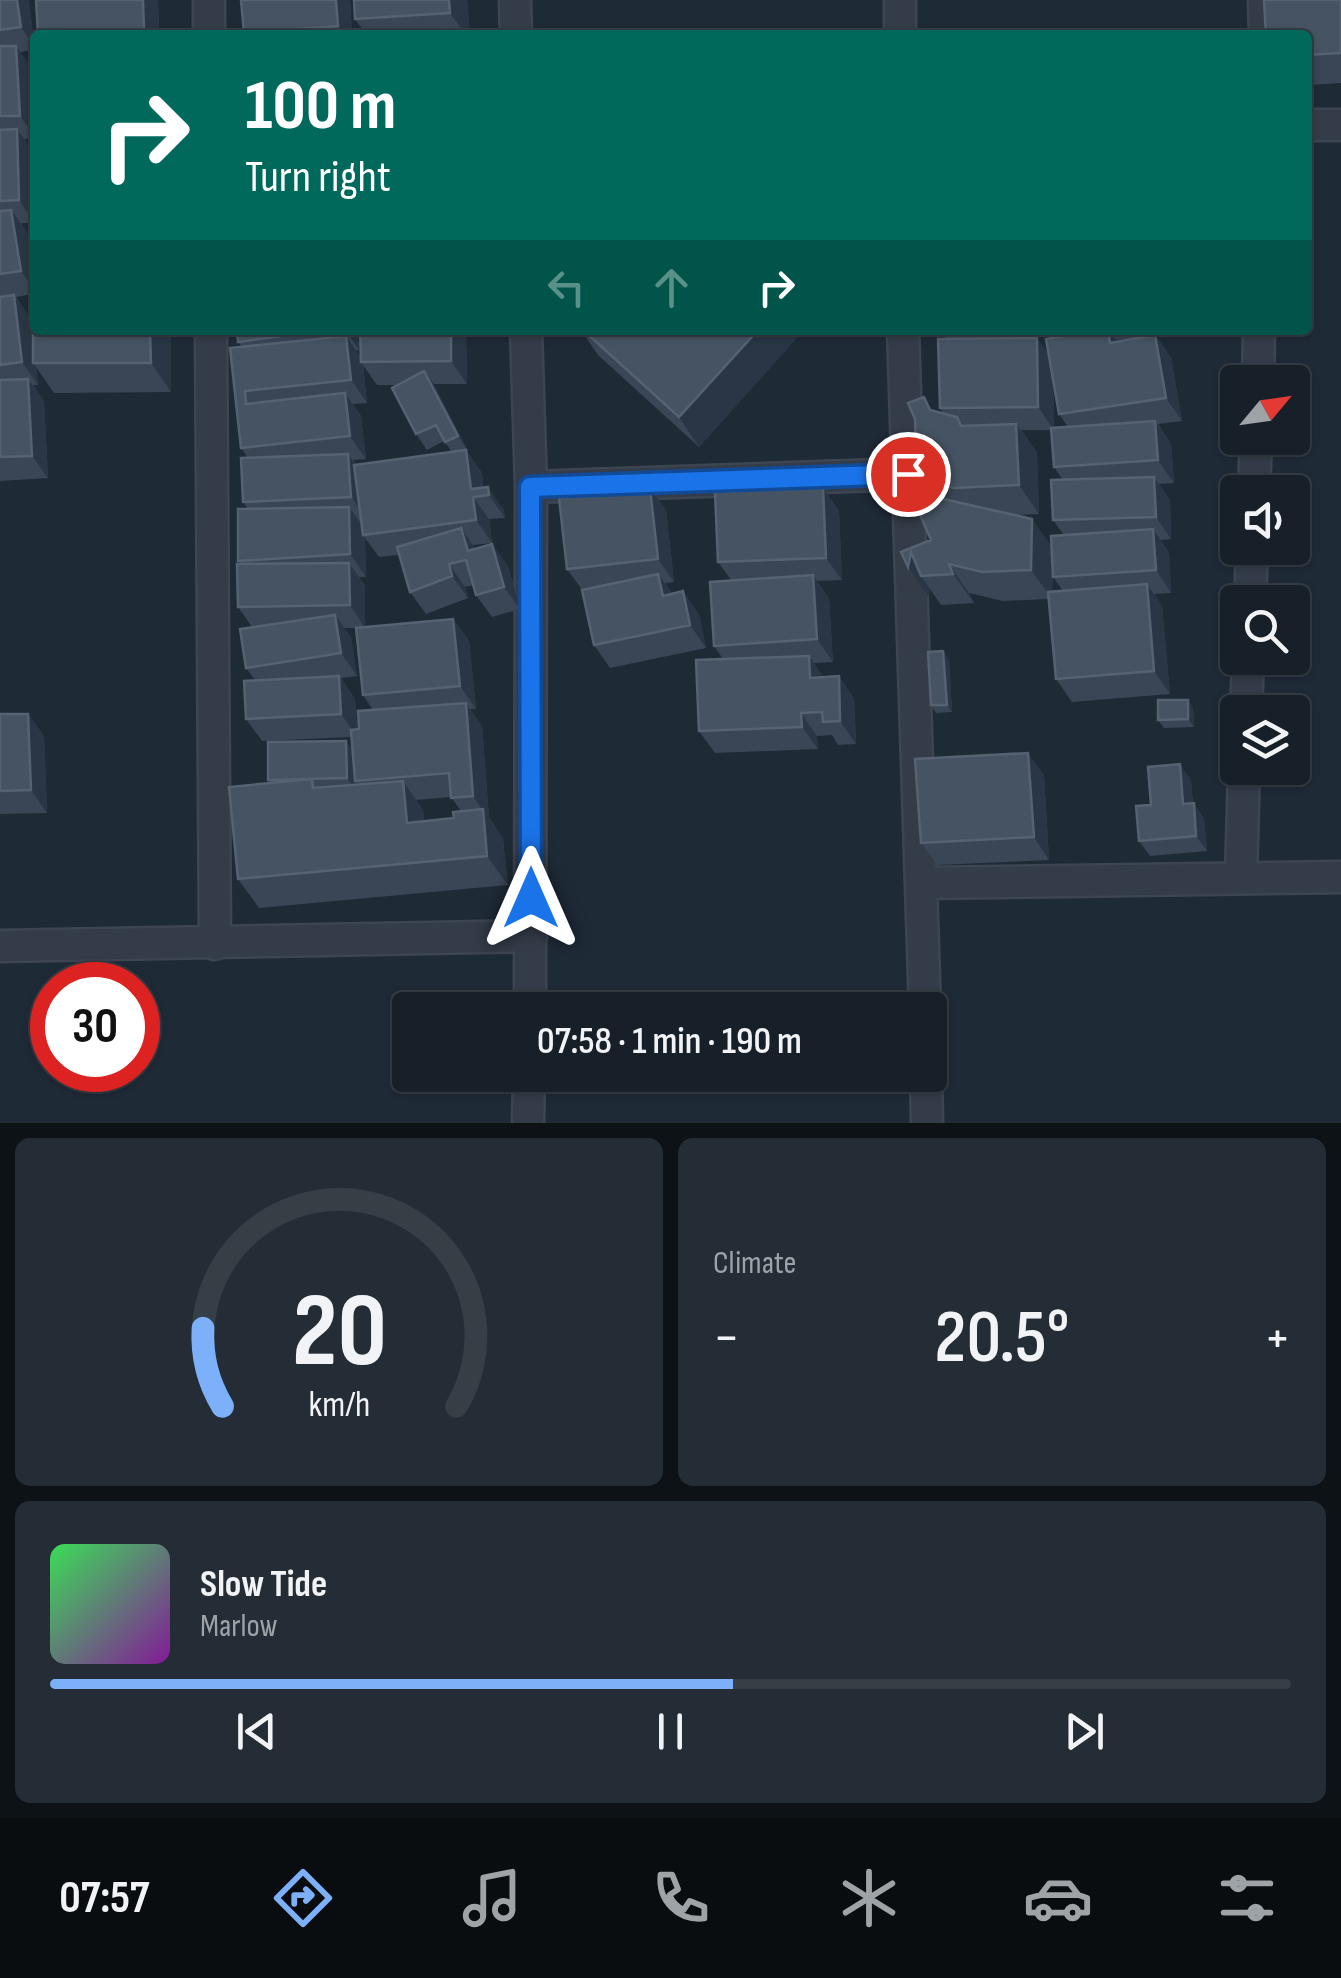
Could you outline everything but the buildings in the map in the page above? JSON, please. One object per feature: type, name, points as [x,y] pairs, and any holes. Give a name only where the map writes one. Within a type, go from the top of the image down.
[{"type":"street","points":[[209,0],[210,30]]},
{"type":"street","points":[[515,0],[516,30]]},
{"type":"street","points":[[900,0],[900,30]]},
{"type":"street","points":[[1264,0],[1265,30]]},
{"type":"street","points":[[1312,125],[1341,125]]},
{"type":"street","points":[[212,335],[216,944]]},
{"type":"street","points":[[526,335],[530,992]]},
{"type":"street","points":[[904,335],[925,992]]},
{"type":"street","points":[[1258,365],[1259,335]]},
{"type":"street","points":[[530,487],[908,474]]},
{"type":"street","points":[[1240,878],[1243,785]]},
{"type":"street","points":[[922,883],[1341,877]]},
{"type":"street","points":[[0,946],[531,936]]},
{"type":"street","points":[[528,1123],[529,1092]]},
{"type":"street","points":[[926,1092],[927,1123]]},
{"type":"route","points":[[531,898],[530,487],[908,474]]}]
